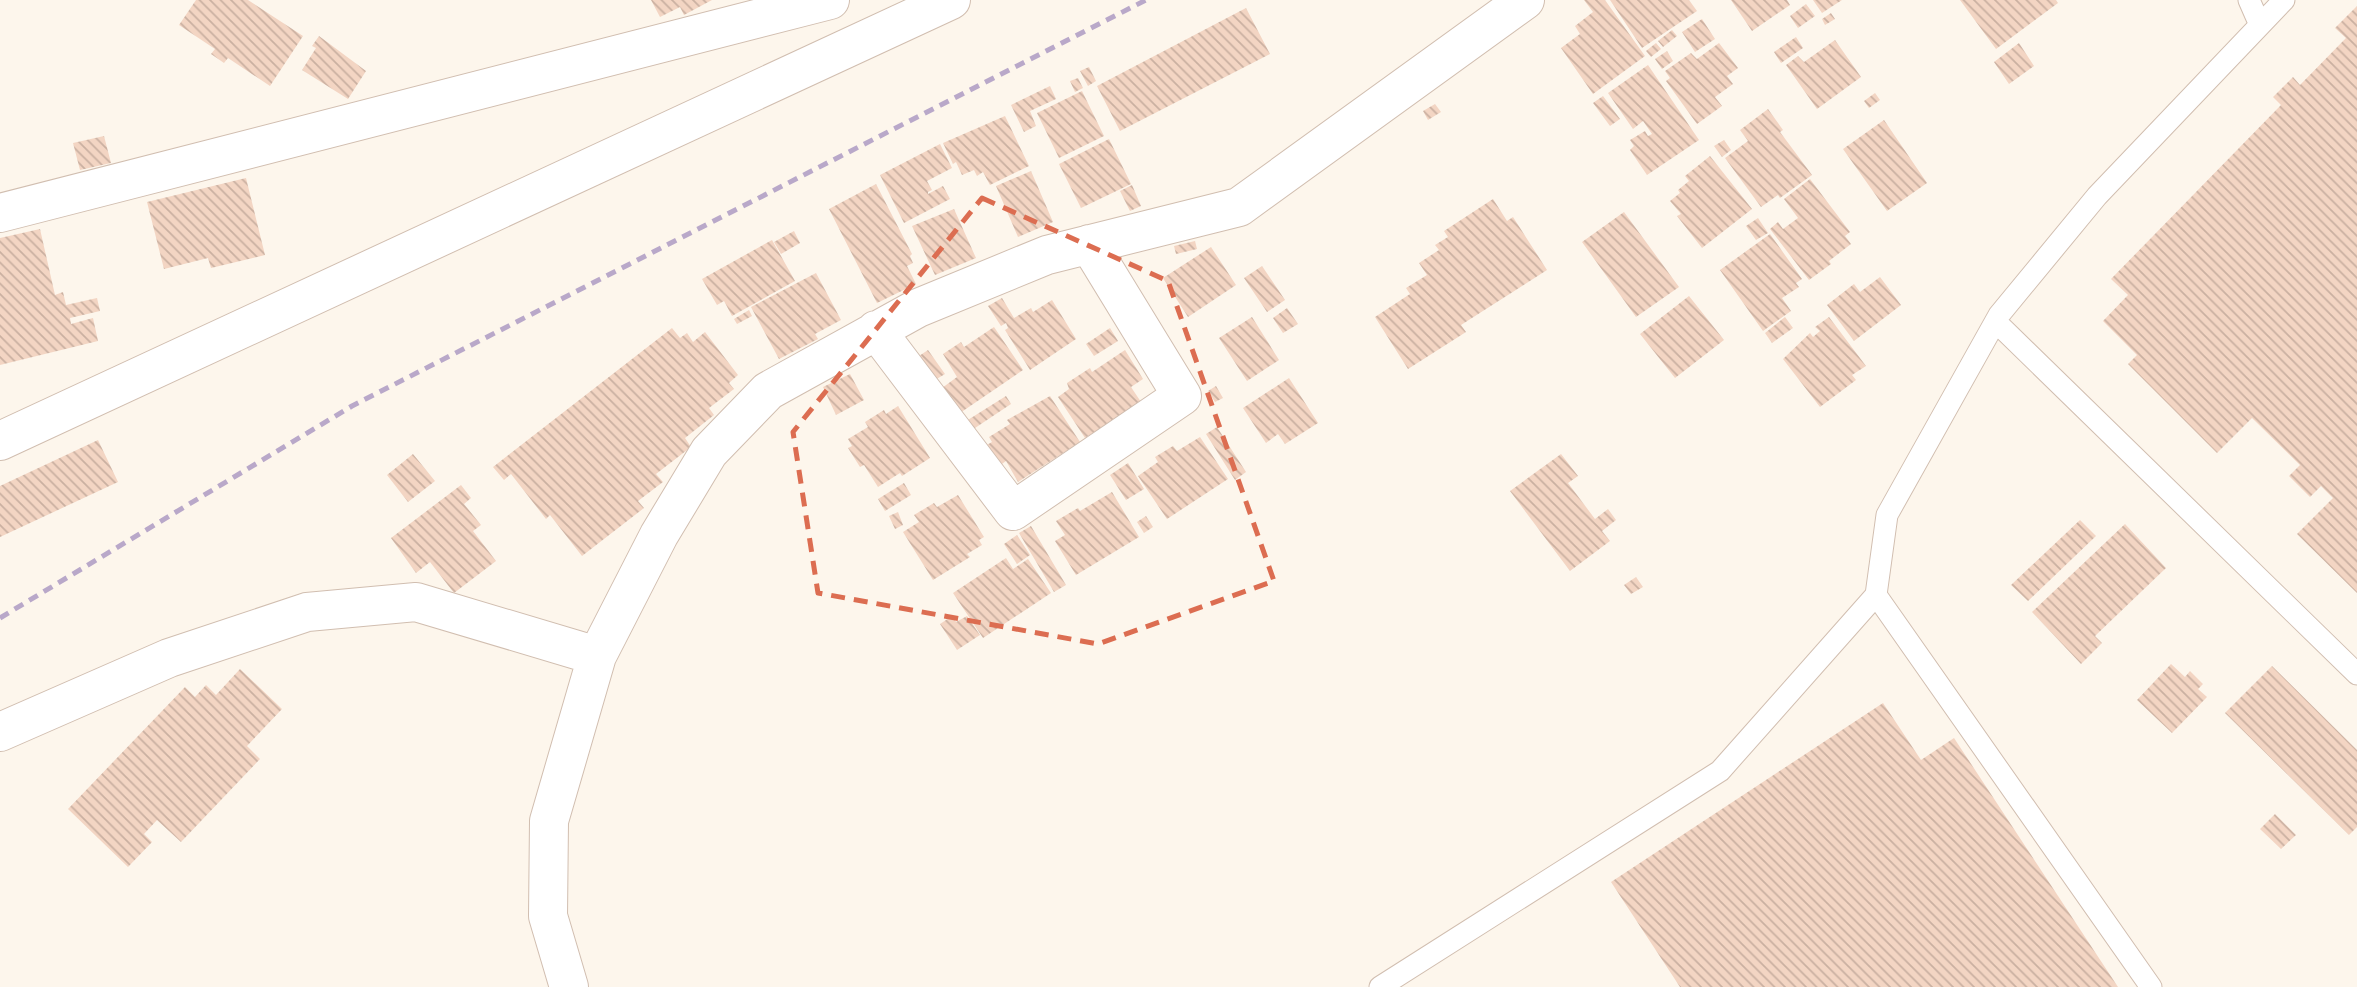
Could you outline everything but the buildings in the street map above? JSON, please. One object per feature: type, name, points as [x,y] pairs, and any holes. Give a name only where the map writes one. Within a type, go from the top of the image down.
[{"type":"street","points":[[0,213],[741,12],[830,0]]},
{"type":"street","points":[[0,441],[951,0]]},
{"type":"street","points":[[569,987],[548,916],[550,821],[597,656],[659,535],[709,452],[768,391],[918,308],[1047,255],[1239,207],[1525,0]]},
{"type":"street","points":[[876,330],[1013,511],[1182,396],[1089,244]]},
{"type":"street","points":[[0,732],[169,658],[307,612],[416,602],[597,656]]},
{"type":"lane","points":[[2249,0],[2260,25]]},
{"type":"lane","points":[[1380,987],[1720,771],[1876,595],[1887,515],[1999,315],[2097,196],[2284,0]]},
{"type":"lane","points":[[1996,322],[2357,674]]},
{"type":"lane","points":[[1876,595],[2151,987]]},
{"type":"highlighted area","points":[[982,198],[1168,281],[1274,581],[1098,644],[818,593],[793,432]]},
{"type":"railway","points":[[0,618],[352,406],[1146,0]]}]
